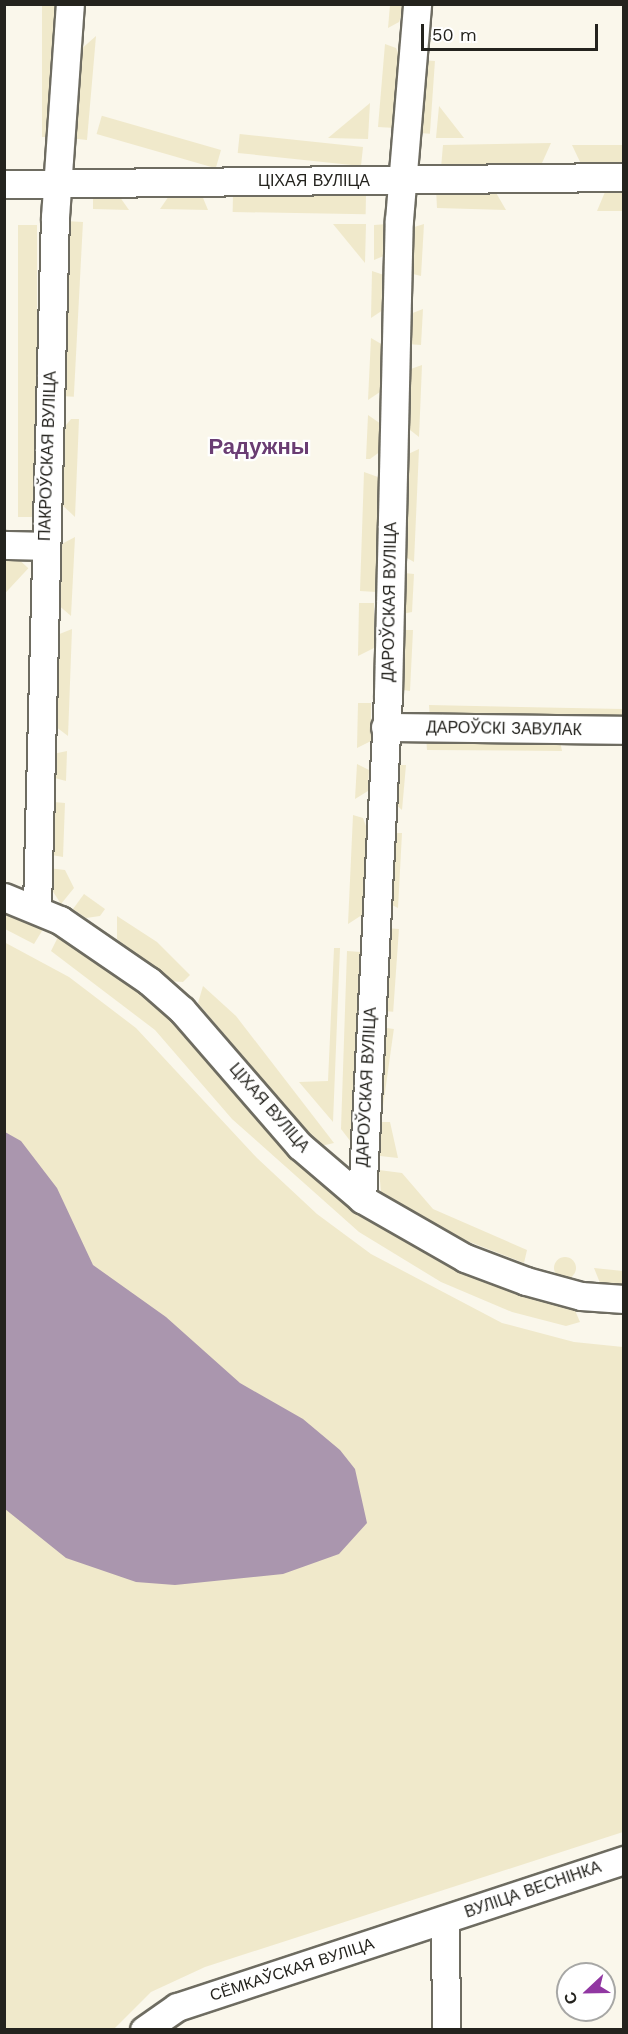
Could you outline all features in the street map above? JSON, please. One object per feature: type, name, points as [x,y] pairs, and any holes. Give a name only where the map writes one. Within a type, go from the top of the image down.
[{"type":"street","name":"ПАКРОЎСКАЯ ВУЛІЦА","points":[[37,907],[56,183],[70,4]]},
{"type":"street","name":"ДАРОЎСКАЯ ВУЛІЦА","points":[[362,1199],[385,727],[401,182],[417,4]]},
{"type":"street","name":"ЦІХАЯ ВУЛІЦА","points":[[4,183],[401,182],[624,177]]},
{"type":"street","points":[[4,545],[46,546]]},
{"type":"street","name":"ДАРОЎСКІ ЗАВУЛАК","points":[[385,727],[624,730]]},
{"type":"street","name":"ЦІХАЯ ВУЛІЦА","points":[[4,897],[37,907],[113,954],[176,1004],[300,1146],[362,1199],[465,1258],[525,1281],[581,1296],[624,1299]]},
{"type":"street","name":"ВУЛІЦА ВЕСНІНКА","points":[[446,2030],[445,1920],[624,1860]]},
{"type":"street","name":"СЁМКАЎСКАЯ ВУЛІЦА","points":[[144,2030],[177,2007],[445,1920]]},
{"type":"shaded area","points":[[42,5],[57,5],[57,137],[42,137]]},
{"type":"shaded area","points":[[390,5],[405,5],[399,22],[388,28]]},
{"type":"shaded area","points":[[96,36],[87,140],[69,138],[79,51]]},
{"type":"shaded area","points":[[385,44],[396,48],[400,57],[395,128],[378,127]]},
{"type":"shaded area","points":[[421,60],[435,61],[430,134],[416,133]]},
{"type":"shaded area","points":[[370,103],[368,139],[328,138]]},
{"type":"shaded area","points":[[439,106],[464,138],[436,138]]},
{"type":"shaded area","points":[[102,116],[221,150],[216,168],[97,134]]},
{"type":"shaded area","points":[[240,134],[363,147],[361,166],[238,153]]},
{"type":"shaded area","points":[[551,143],[542,163],[441,168],[443,145]]},
{"type":"shaded area","points":[[572,145],[623,145],[623,168],[581,164]]},
{"type":"shaded area","points":[[436,189],[495,191],[506,210],[437,208]]},
{"type":"shaded area","points":[[623,190],[623,211],[597,211],[605,192]]},
{"type":"shaded area","points":[[93,192],[117,193],[129,210],[93,209]]},
{"type":"shaded area","points":[[171,193],[201,193],[208,210],[160,209]]},
{"type":"shaded area","points":[[233,193],[366,195],[366,214],[233,212]]},
{"type":"shaded area","points":[[65,221],[83,222],[74,397],[56,396]]},
{"type":"shaded area","points":[[333,224],[366,224],[365,263]]},
{"type":"shaded area","points":[[387,224],[386,255],[374,260],[374,225]]},
{"type":"shaded area","points":[[424,224],[421,276],[409,273],[411,228]]},
{"type":"shaded area","points":[[18,225],[37,225],[37,517],[18,517]]},
{"type":"shaded area","points":[[372,271],[384,275],[386,308],[371,318]]},
{"type":"shaded area","points":[[423,309],[421,345],[407,344],[410,314]]},
{"type":"shaded area","points":[[371,338],[383,345],[380,392],[368,400]]},
{"type":"shaded area","points":[[422,365],[419,437],[405,426],[408,370]]},
{"type":"shaded area","points":[[368,415],[381,424],[381,451],[370,459],[366,459]]},
{"type":"shaded area","points":[[71,419],[79,419],[75,517],[59,502],[62,430]]},
{"type":"shaded area","points":[[419,449],[414,562],[400,554],[406,455]]},
{"type":"shaded area","points":[[364,472],[378,477],[379,483],[376,592],[360,591]]},
{"type":"shaded area","points":[[75,537],[71,616],[56,603],[58,546]]},
{"type":"shaded area","points":[[13,554],[28,568],[4,594],[4,564]]},
{"type":"shaded area","points":[[405,573],[414,574],[412,612],[402,614]]},
{"type":"shaded area","points":[[359,603],[374,603],[374,648],[358,656]]},
{"type":"shaded area","points":[[72,629],[68,736],[51,723],[57,635]]},
{"type":"shaded area","points":[[403,630],[413,630],[410,691],[398,689]]},
{"type":"shaded area","points":[[358,703],[371,703],[371,741],[357,748]]},
{"type":"shaded area","points":[[429,705],[623,709],[623,719],[430,719]]},
{"type":"shaded area","points":[[426,737],[560,741],[562,751],[427,750]]},
{"type":"shaded area","points":[[67,751],[66,781],[51,777],[53,754]]},
{"type":"shaded area","points":[[357,764],[369,770],[368,791],[355,799]]},
{"type":"shaded area","points":[[391,765],[406,765],[402,810],[393,802]]},
{"type":"shaded area","points":[[54,802],[65,803],[63,857],[46,854],[49,807]]},
{"type":"shaded area","points":[[353,815],[363,818],[367,829],[362,915],[348,924]]},
{"type":"shaded area","points":[[396,833],[402,833],[398,908],[388,903],[390,838]]},
{"type":"shaded area","points":[[48,868],[65,870],[74,888],[61,904],[48,884]]},
{"type":"shaded area","points":[[84,894],[105,909],[100,916],[86,918],[73,909]]},
{"type":"shaded area","points":[[7,908],[45,926],[34,944],[5,929]]},
{"type":"shaded area","points":[[117,916],[157,942],[190,975],[183,982],[168,981],[117,939]]},
{"type":"shaded area","points":[[385,928],[399,929],[393,1012],[379,1011]]},
{"type":"shaded area","points":[[60,933],[142,988],[374,1221],[498,1285],[574,1308],[580,1322],[566,1326],[512,1312],[441,1282],[359,1232],[232,1119],[155,1030],[51,951]]},
{"type":"shaded area","points":[[4,942],[69,977],[136,1028],[257,1158],[317,1214],[371,1254],[502,1323],[574,1342],[623,1347],[623,1832],[205,1967],[151,1992],[114,2029],[5,2029]]},
{"type":"shaded area","points":[[334,948],[340,948],[333,1122],[299,1082],[328,1081]]},
{"type":"shaded area","points":[[347,951],[361,952],[357,1124],[351,1142],[341,1129]]},
{"type":"shaded area","points":[[203,986],[236,1016],[334,1143],[321,1146],[304,1130],[198,1003]]},
{"type":"shaded area","points":[[380,1027],[394,1029],[383,1105],[369,1103]]},
{"type":"shaded area","points":[[379,1122],[390,1122],[398,1158],[380,1156]]},
{"type":"shaded area","points":[[5,1132],[21,1141],[57,1188],[93,1265],[166,1317],[240,1383],[303,1419],[340,1450],[355,1469],[367,1523],[339,1554],[283,1574],[175,1585],[136,1582],[66,1558],[5,1509]]},
{"type":"shaded area","points":[[379,1170],[402,1173],[433,1209],[527,1250],[524,1263],[436,1229],[381,1192]]},
{"type":"shaded area","points":[[561,1257],[569,1257],[576,1264],[576,1272],[569,1279],[561,1279],[554,1272],[554,1264]]},
{"type":"shaded area","points":[[594,1268],[623,1271],[623,1286],[600,1283]]},
{"type":"district","name":"Радужны","points":[[259,447]]}]
